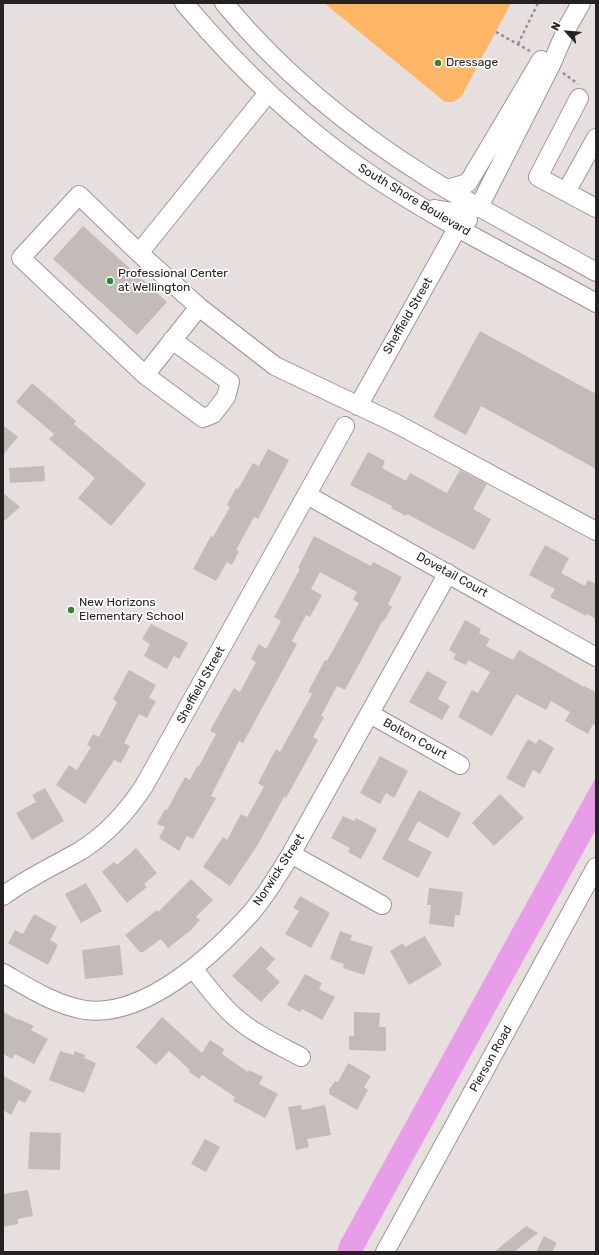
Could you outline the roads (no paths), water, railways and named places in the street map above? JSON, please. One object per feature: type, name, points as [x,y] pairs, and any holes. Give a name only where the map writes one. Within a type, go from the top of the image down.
[{"type":"street","name":"South Shore Boulevard","points":[[184,3],[233,58],[299,120],[333,148],[365,171],[424,208],[596,302]]},
{"type":"street","points":[[224,3],[286,69],[323,102],[388,152],[447,189],[596,272]]},
{"type":"street","points":[[424,208],[457,212],[469,211],[479,206],[551,64],[567,28],[581,3]]},
{"type":"street","points":[[447,189],[468,183],[542,58],[567,28]]},
{"type":"street","points":[[138,253],[268,92]]},
{"type":"street","points":[[579,98],[538,177],[596,208]]},
{"type":"street","points":[[566,192],[596,138]]},
{"type":"street","points":[[172,340],[230,382],[226,398],[213,414],[203,418],[145,375],[21,258],[79,195],[138,253],[199,307],[275,366],[398,424],[596,531]]},
{"type":"street","points":[[458,227],[469,220],[478,219],[506,222]]},
{"type":"street","name":"Sheffield Street","points":[[358,406],[458,227]]},
{"type":"street","points":[[145,375],[199,307]]},
{"type":"street","name":"Sheffield Street","points":[[3,896],[16,886],[81,850],[103,834],[134,801],[144,786],[308,495],[345,426]]},
{"type":"street","name":"Dovetail Court","points":[[308,495],[596,657]]},
{"type":"street","name":"Norwick Street","points":[[3,973],[58,1003],[87,1010],[104,1010],[130,1005],[147,998],[193,968],[226,940],[251,913],[273,884],[448,573]]},
{"type":"street","name":"Bolton Court","points":[[370,714],[460,765]]},
{"type":"street","points":[[291,854],[382,905]]},
{"type":"street","name":"Pierson Road","points":[[385,1252],[596,867]]},
{"type":"street","points":[[193,968],[220,1003],[236,1018],[253,1030],[301,1058]]},
{"type":"place","name":"Dressage","points":[[438,63]]},
{"type":"place","name":"Professional Center at Wellington","points":[[110,281]]},
{"type":"place","name":"New Horizons Elementary School","points":[[71,610]]}]
